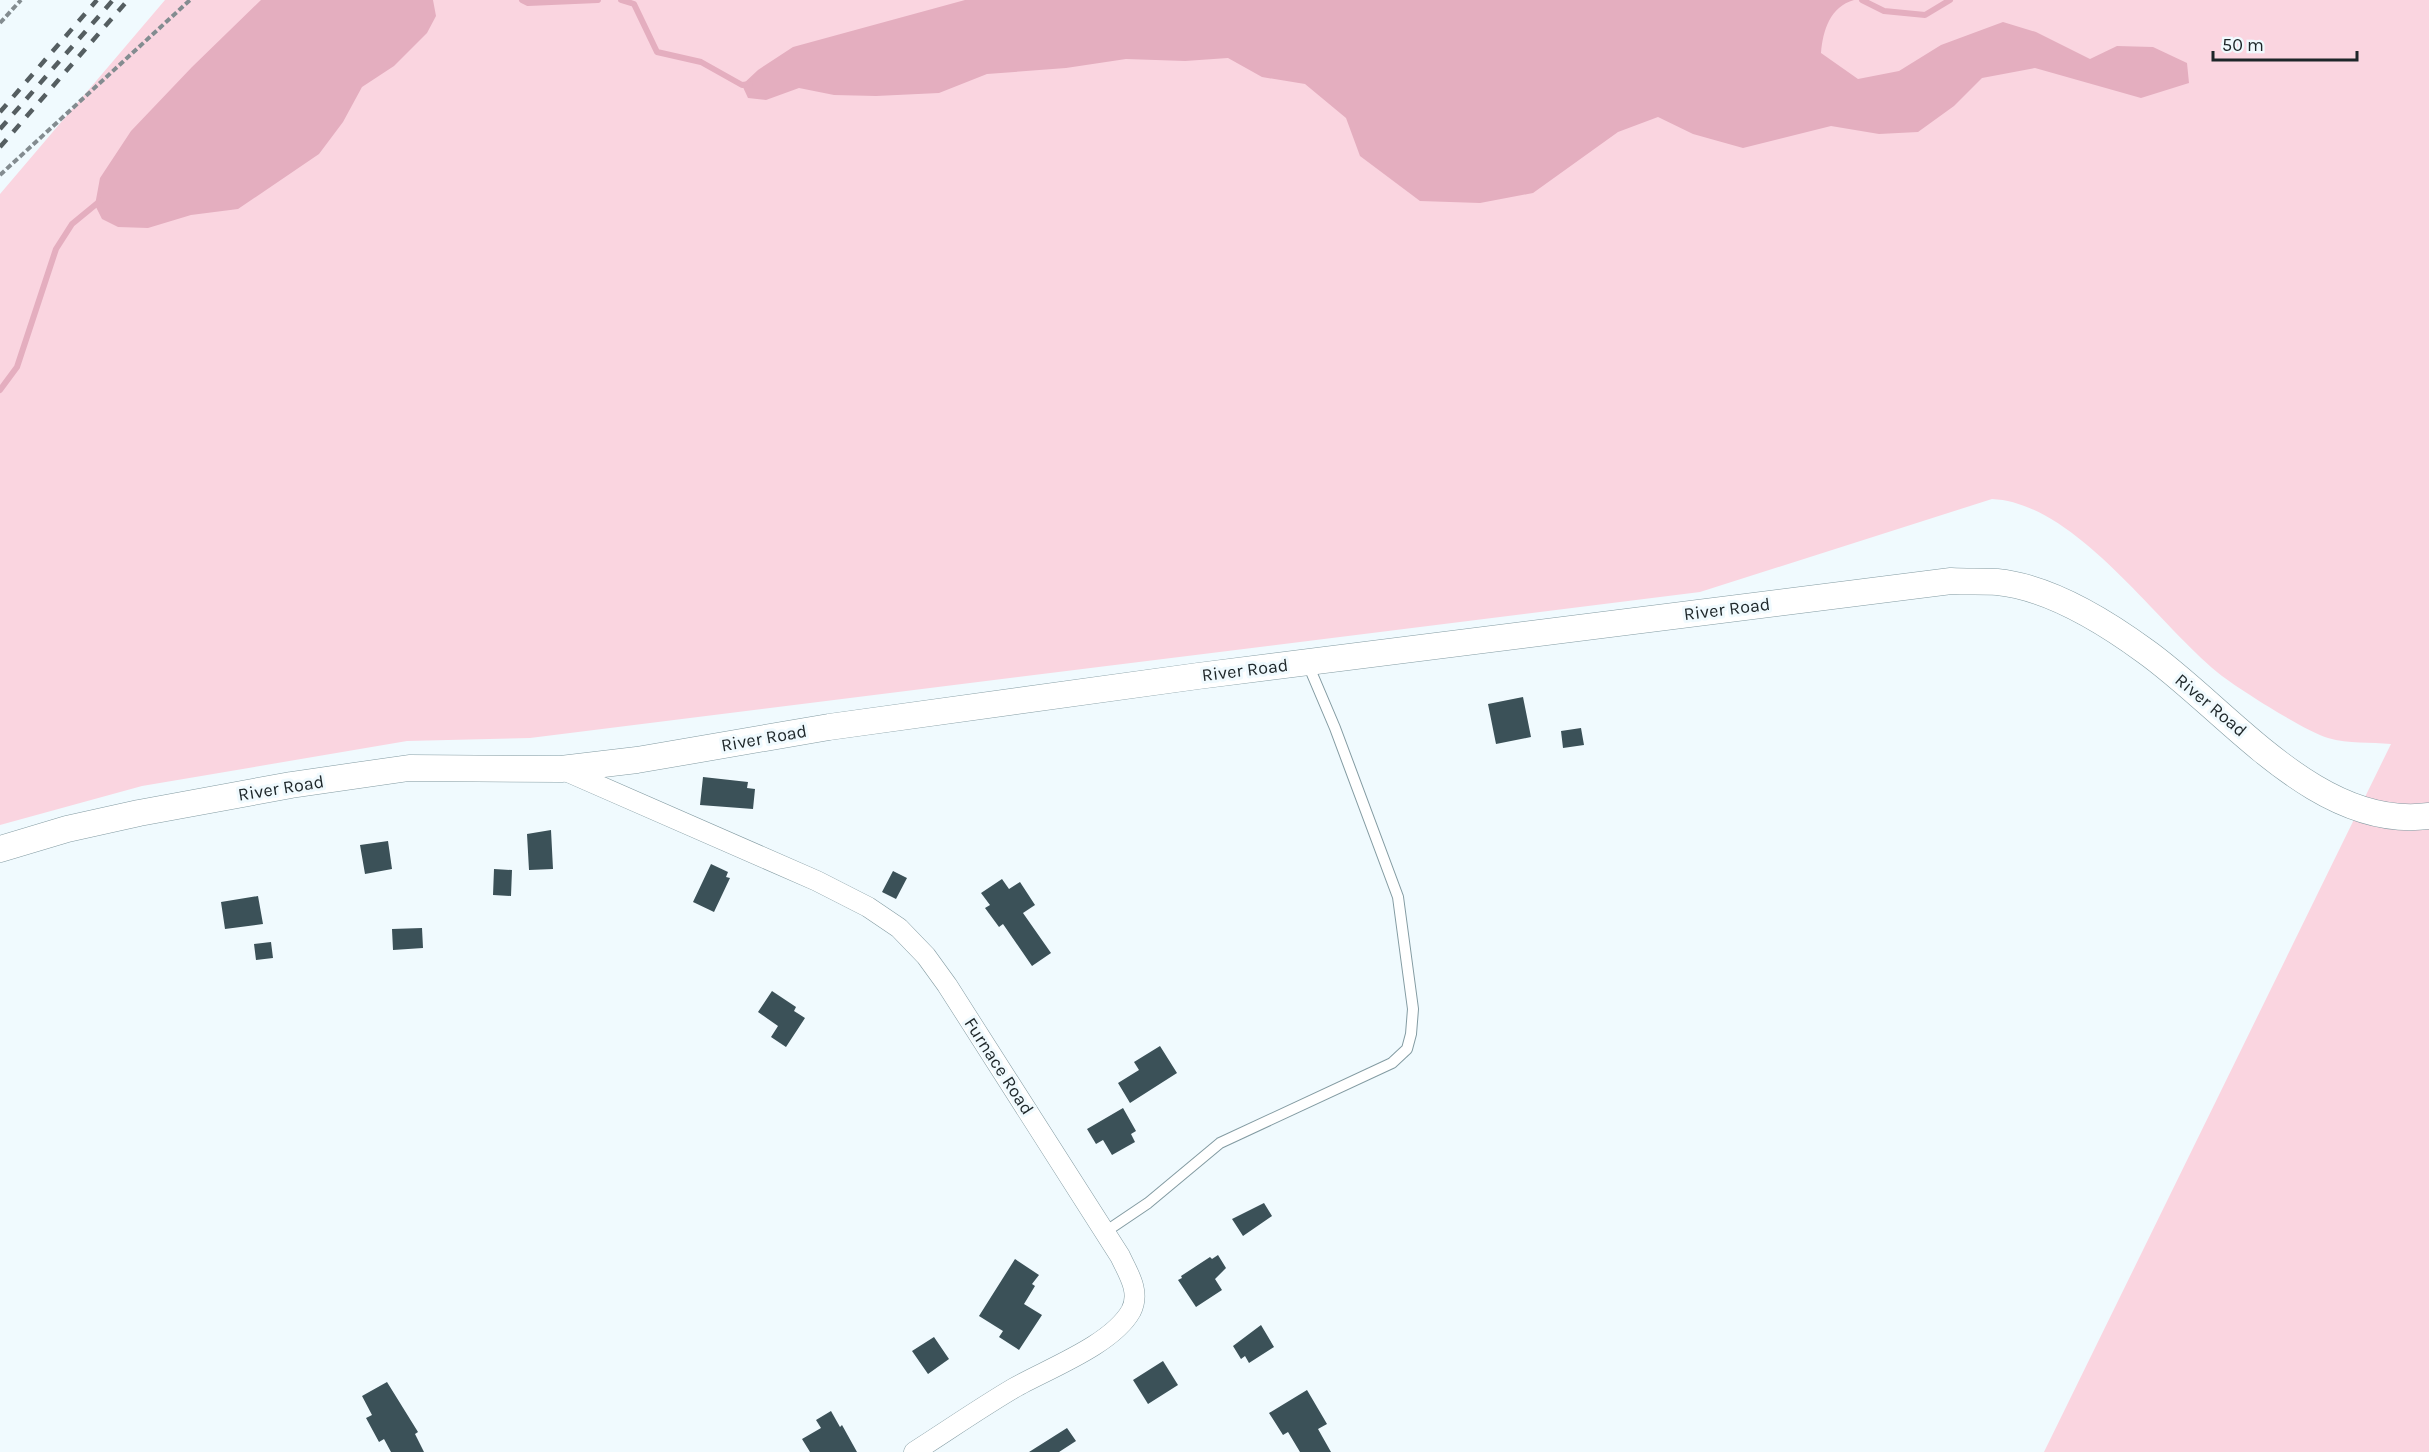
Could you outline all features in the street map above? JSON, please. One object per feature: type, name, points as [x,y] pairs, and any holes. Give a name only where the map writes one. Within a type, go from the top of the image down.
[{"type":"street","name":"River Road","points":[[0,849],[67,829],[138,813],[291,785],[386,771],[410,768],[490,766],[561,769],[637,760],[829,727],[1307,662],[1952,581],[1999,582],[2044,594],[2095,619],[2145,650],[2268,754],[2309,784],[2350,806],[2386,814],[2429,816]]},
{"type":"street","name":"Furnace Road","points":[[561,769],[817,880],[899,928],[926,956],[947,985],[1105,1233],[1132,1280],[1135,1296],[1131,1310],[1122,1323],[1091,1348],[1013,1388],[914,1452]]},
{"type":"lane","points":[[1105,1233],[1148,1203],[1220,1143],[1290,1108],[1392,1063],[1407,1049],[1412,1034],[1413,1009],[1398,897],[1335,728],[1307,662]]},
{"type":"path","points":[[0,23],[21,0]]},
{"type":"path","points":[[0,175],[190,0]]},
{"type":"shaded area","points":[[165,0],[2429,0],[2429,1452],[2044,1452],[2391,744],[2328,738],[2290,719],[2244,691],[2222,676],[2197,654],[2115,570],[2085,544],[2055,521],[2024,506],[1992,499],[1700,592],[530,738],[407,741],[142,786],[0,825],[0,194]]},
{"type":"shaded area","points":[[261,0],[433,0],[436,16],[427,33],[394,66],[362,87],[343,122],[319,154],[238,209],[191,215],[148,228],[118,227],[102,219],[95,205],[100,178],[131,131]]},
{"type":"shaded area","points":[[965,0],[1854,0],[1839,8],[1829,20],[1821,53],[1858,79],[1899,71],[1941,45],[2003,22],[2036,32],[2090,59],[2117,46],[2153,47],[2187,63],[2189,83],[2141,98],[2035,68],[1982,78],[1954,106],[1918,132],[1879,134],[1831,126],[1743,148],[1693,134],[1658,117],[1618,132],[1533,193],[1480,203],[1420,201],[1360,156],[1346,118],[1305,84],[1262,77],[1228,58],[1185,61],[1126,59],[1066,68],[987,74],[939,93],[834,95],[799,88],[766,100],[748,98],[742,85],[758,70],[793,47]]},
{"type":"building","points":[[1523,697],[1531,737],[1496,744],[1488,704]]},
{"type":"building","points":[[1581,728],[1584,745],[1563,748],[1561,731]]},
{"type":"building","points":[[703,777],[748,782],[747,788],[755,789],[753,809],[700,805]]},
{"type":"building","points":[[551,830],[553,869],[529,870],[527,834]]},
{"type":"building","points":[[388,841],[392,869],[365,874],[360,845]]},
{"type":"building","points":[[711,864],[728,872],[726,877],[730,878],[714,912],[693,902]]},
{"type":"building","points":[[494,869],[512,870],[511,896],[493,895]]},
{"type":"building","points":[[893,871],[907,878],[896,899],[882,892]]},
{"type":"building","points":[[1002,879],[1009,889],[1020,882],[1035,905],[1023,913],[1051,953],[1032,966],[1003,924],[999,927],[985,908],[990,905],[981,893]]},
{"type":"building","points":[[258,896],[263,924],[225,929],[221,902]]},
{"type":"building","points":[[422,928],[423,948],[393,950],[392,929]]},
{"type":"building","points":[[271,942],[273,958],[256,960],[254,944]]},
{"type":"building","points":[[772,991],[796,1007],[794,1011],[805,1018],[786,1047],[771,1037],[778,1026],[758,1012]]},
{"type":"building","points":[[1160,1046],[1177,1073],[1130,1103],[1118,1083],[1139,1070],[1134,1062]]},
{"type":"building","points":[[1123,1108],[1136,1131],[1131,1134],[1135,1142],[1112,1155],[1103,1140],[1096,1144],[1087,1129]]},
{"type":"building","points":[[1264,1203],[1272,1216],[1243,1236],[1232,1219]]},
{"type":"building","points":[[1218,1255],[1226,1268],[1215,1279],[1222,1290],[1196,1307],[1178,1280],[1210,1257],[1212,1259]]},
{"type":"building","points":[[1015,1259],[1039,1275],[1032,1284],[1035,1286],[1024,1304],[1042,1315],[1019,1350],[999,1337],[1003,1331],[979,1316]]},
{"type":"building","points":[[1261,1325],[1274,1347],[1249,1363],[1245,1356],[1241,1359],[1233,1346]]},
{"type":"building","points":[[934,1337],[949,1359],[928,1374],[912,1351]]},
{"type":"building","points":[[1163,1361],[1178,1385],[1148,1404],[1133,1380]]},
{"type":"building","points":[[387,1382],[418,1432],[415,1434],[424,1452],[391,1452],[384,1439],[379,1442],[366,1418],[372,1415],[362,1396]]},
{"type":"building","points":[[1307,1390],[1327,1424],[1318,1429],[1331,1452],[1300,1452],[1288,1432],[1283,1435],[1269,1413]]},
{"type":"building","points":[[831,1411],[857,1452],[810,1452],[802,1439],[821,1428],[816,1420]]},
{"type":"building","points":[[1067,1428],[1076,1441],[1059,1452],[1029,1452]]},
{"type":"waterway","points":[[522,0],[528,3],[598,0]]},
{"type":"waterway","points":[[621,0],[634,4],[657,52],[701,62],[742,85],[750,84]]},
{"type":"waterway","points":[[1862,0],[1884,11],[1925,15],[1950,0]]},
{"type":"waterway","points":[[0,390],[17,367],[56,249],[72,224],[100,201]]},
{"type":"railway","points":[[0,112],[97,0]]},
{"type":"railway","points":[[0,129],[113,0]]},
{"type":"railway","points":[[0,147],[128,0]]}]
